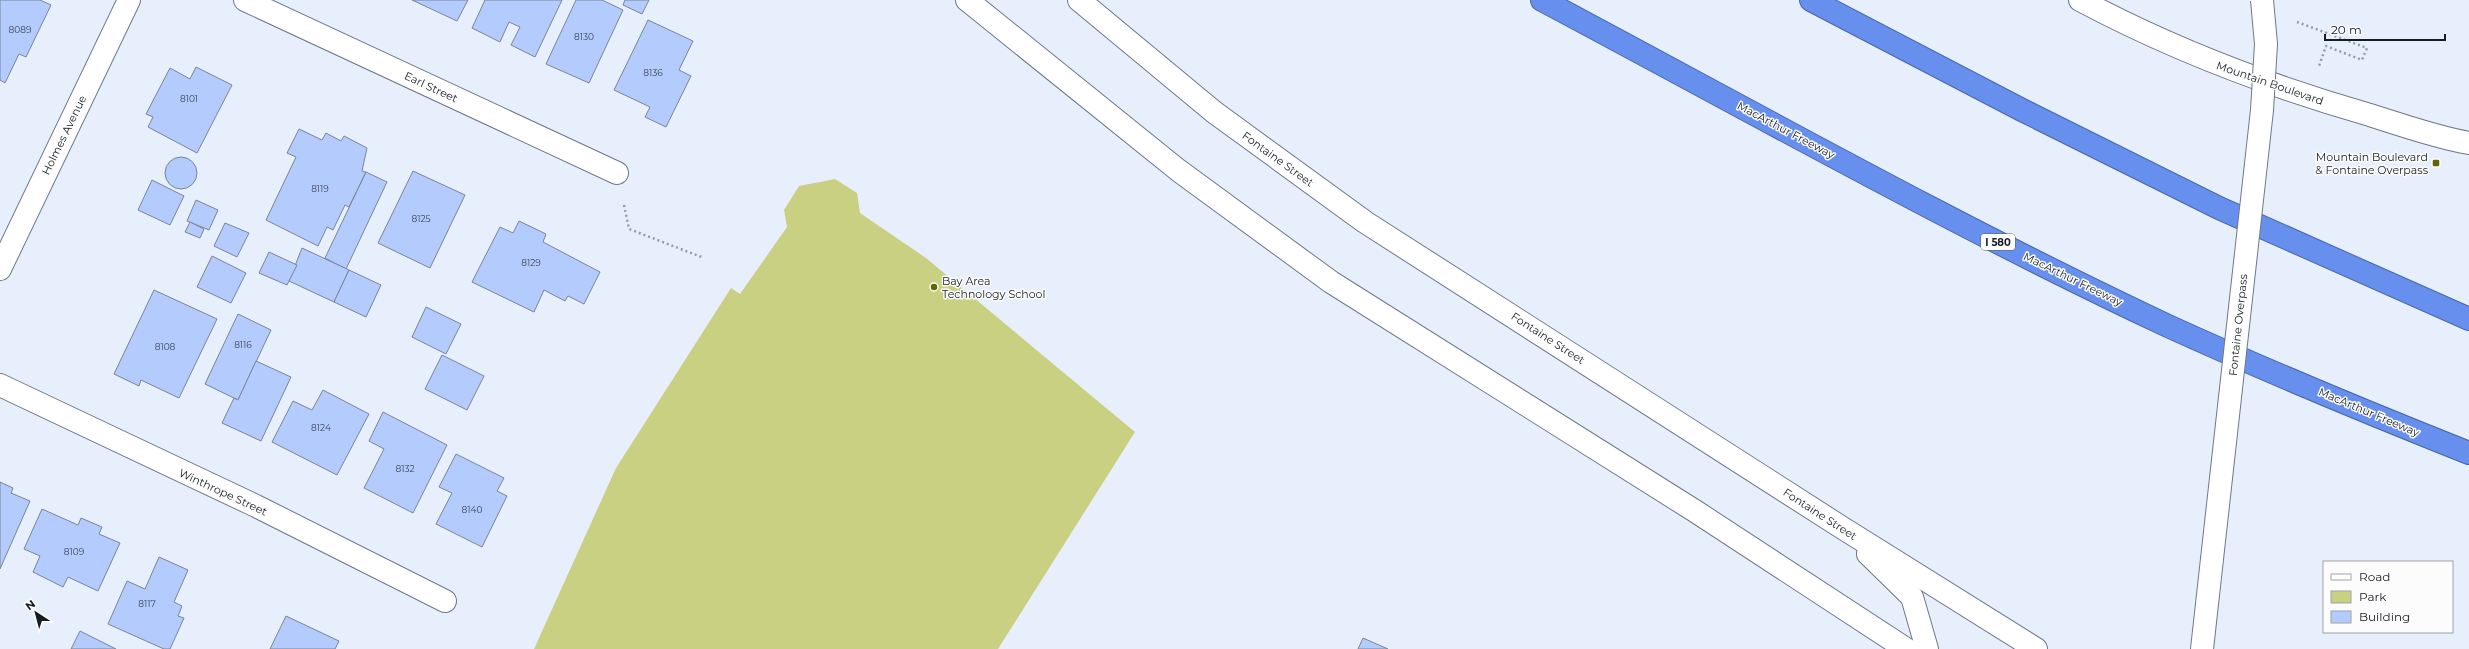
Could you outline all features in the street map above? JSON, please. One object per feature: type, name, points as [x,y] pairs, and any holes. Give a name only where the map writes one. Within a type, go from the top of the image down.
[{"type":"highway","name":"MacArthur Freeway","points":[[1542,0],[1965,226],[2161,322],[2372,415],[2469,453]]},
{"type":"highway","points":[[1811,0],[2022,110],[2219,208],[2469,319]]},
{"type":"street","name":"Holmes Avenue","points":[[0,269],[129,0]]},
{"type":"street","name":"Earl Street","points":[[245,0],[617,173]]},
{"type":"street","points":[[967,0],[1178,170],[1331,282],[1695,511],[1906,649]]},
{"type":"street","name":"Fontaine Street","points":[[1079,0],[1214,112],[1333,199],[1841,527],[2036,649]]},
{"type":"street","name":"Mountain Boulevard","points":[[2080,0],[2127,25],[2228,70],[2334,105],[2469,143]]},
{"type":"street","name":"Fontaine Overpass","points":[[2202,649],[2262,110],[2266,44],[2262,0]]},
{"type":"street","name":"Winthrope Street","points":[[0,385],[256,506],[445,601]]},
{"type":"street","points":[[1841,527],[1912,597],[1927,649]]},
{"type":"path","points":[[2324,32],[2367,48],[2362,60],[2326,46]]},
{"type":"path","points":[[629,229],[704,258]]},
{"type":"green space","points":[[835,179],[857,193],[860,213],[926,258],[1135,432],[998,649],[534,649],[616,468],[731,288],[740,294],[787,227],[784,210],[799,186]]},
{"type":"building","points":[[0,0],[40,0],[51,5],[26,57],[19,54],[5,83],[0,80]]},
{"type":"building","points":[[412,0],[468,0],[457,21]]},
{"type":"building","points":[[485,0],[562,0],[535,57],[511,45],[520,27],[509,22],[500,42],[472,28]]},
{"type":"building","points":[[576,0],[602,0],[623,10],[589,83],[546,64]]},
{"type":"building","points":[[625,0],[649,0],[642,14],[623,5]]},
{"type":"building","points":[[648,20],[693,41],[679,70],[691,76],[666,127],[645,117],[650,107],[614,90]]},
{"type":"building","points":[[196,67],[232,85],[197,153],[148,127],[153,117],[146,114],[170,68],[190,79]]},
{"type":"building","points":[[299,129],[322,140],[326,133],[341,141],[344,136],[367,148],[362,171],[366,172],[349,207],[345,205],[333,230],[327,227],[318,246],[266,220],[296,157],[287,153]]},
{"type":"building","points":[[178,157],[184,157],[193,161],[197,173],[193,185],[184,189],[178,189],[169,185],[165,176],[165,170],[169,161]]},
{"type":"building","points":[[413,171],[465,195],[430,268],[378,243]]},
{"type":"building","points":[[366,172],[387,182],[346,269],[325,258]]},
{"type":"building","points":[[152,180],[184,196],[170,225],[138,210]]},
{"type":"building","points":[[196,200],[218,210],[209,230],[187,221]]},
{"type":"building","points":[[519,221],[546,234],[543,242],[600,272],[584,304],[568,296],[565,301],[544,290],[534,312],[472,282],[500,227],[513,233]]},
{"type":"building","points":[[190,222],[204,229],[200,238],[185,232]]},
{"type":"building","points":[[225,223],[249,233],[237,257],[214,246]]},
{"type":"building","points":[[302,248],[349,270],[334,302],[289,281]]},
{"type":"building","points":[[269,252],[297,265],[287,285],[259,273]]},
{"type":"building","points":[[212,256],[246,273],[231,303],[197,287]]},
{"type":"building","points":[[349,270],[381,285],[366,317],[334,302]]},
{"type":"building","points":[[154,290],[217,319],[179,398],[141,380],[139,386],[114,374]]},
{"type":"building","points":[[426,307],[461,324],[446,354],[412,337]]},
{"type":"building","points":[[238,314],[271,330],[238,400],[205,384]]},
{"type":"building","points":[[442,355],[484,376],[467,410],[425,389]]},
{"type":"building","points":[[256,361],[291,377],[261,441],[222,423],[234,398],[238,400]]},
{"type":"building","points":[[323,390],[369,414],[337,475],[272,442],[293,401],[312,410]]},
{"type":"building","points":[[383,412],[447,445],[413,513],[364,488],[384,449],[369,441]]},
{"type":"building","points":[[456,454],[504,478],[497,491],[507,496],[482,547],[436,524],[452,493],[439,487]]},
{"type":"building","points":[[0,482],[13,488],[11,493],[30,501],[0,569]]},
{"type":"building","points":[[42,509],[78,525],[81,518],[102,527],[99,534],[120,543],[98,591],[68,577],[63,587],[33,572],[40,556],[24,549]]},
{"type":"building","points":[[159,557],[188,570],[174,602],[182,606],[178,616],[184,618],[170,649],[164,649],[108,624],[127,581],[145,589]]},
{"type":"building","points":[[286,616],[339,641],[335,649],[270,649]]},
{"type":"building","points":[[80,631],[116,649],[71,649]]},
{"type":"building","points":[[1363,638],[1388,649],[1358,649]]},
{"type":"place","name":"Mountain Boulevard & Fontaine Overpass","points":[[2436,163]]},
{"type":"place","name":"Bay Area Technology School","points":[[934,287]]}]
